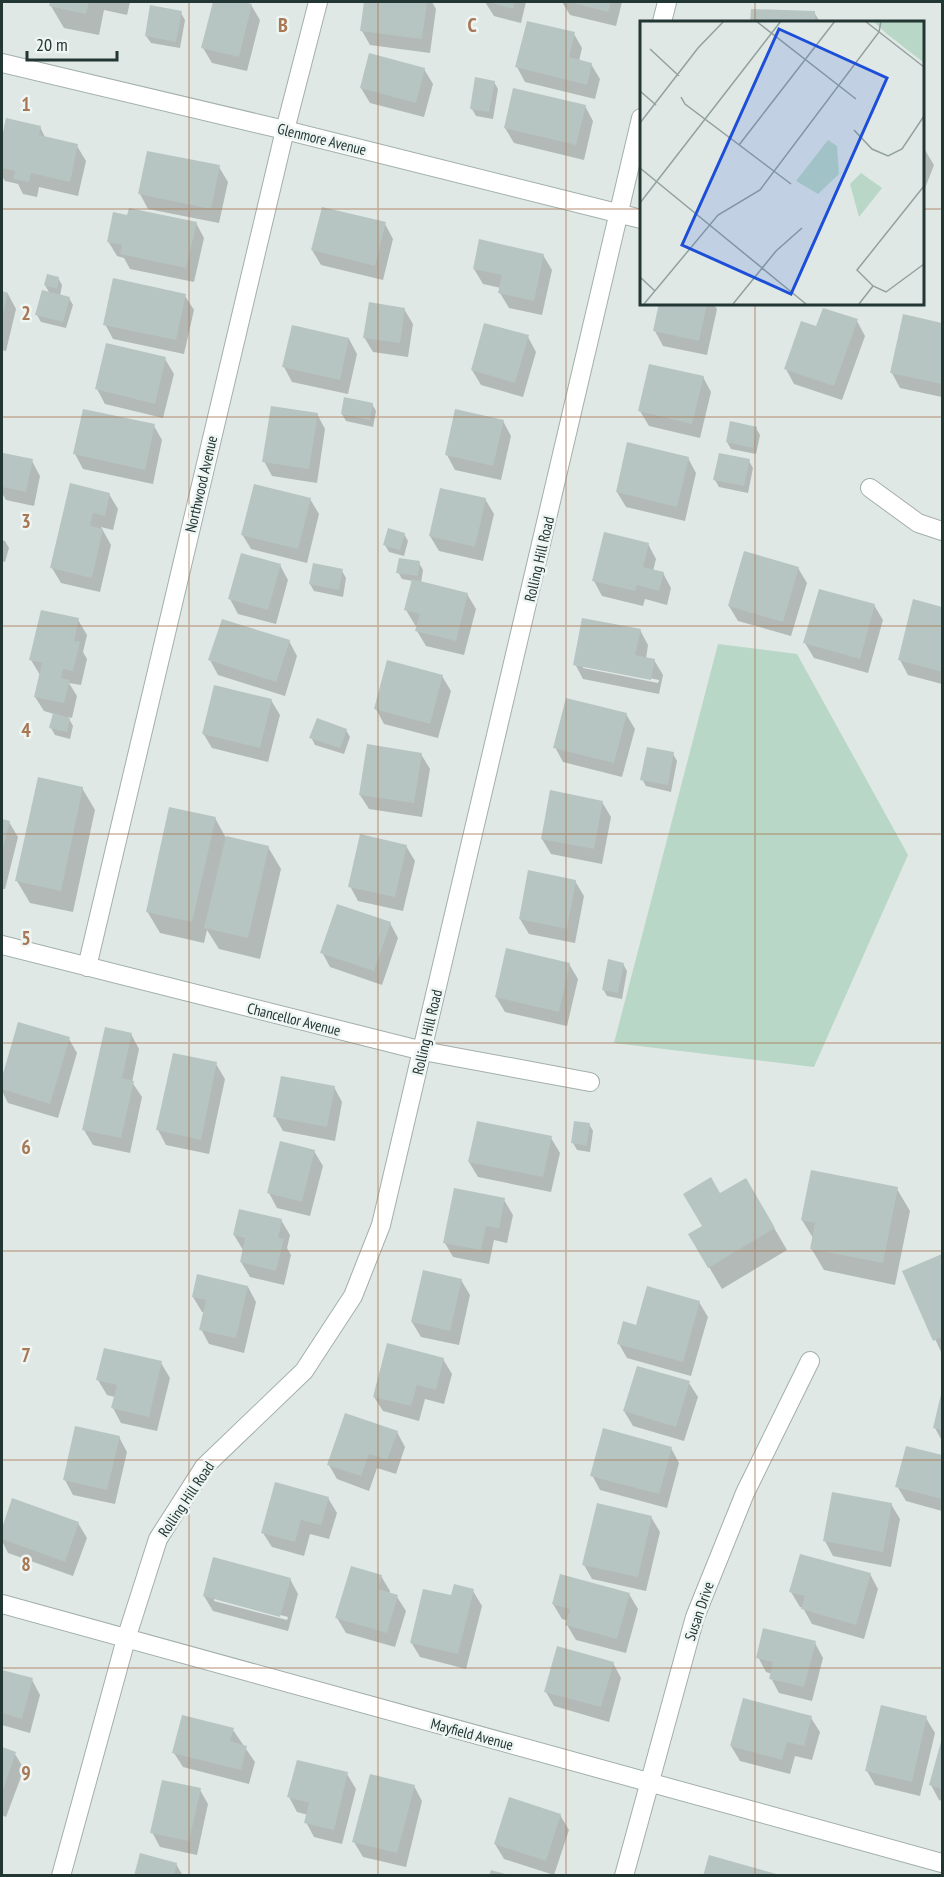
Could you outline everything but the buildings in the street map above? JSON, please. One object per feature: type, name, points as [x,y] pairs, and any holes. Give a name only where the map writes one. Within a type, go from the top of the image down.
[{"type":"street","name":"Northwood Avenue","points":[[87,967],[285,129],[318,2]]},
{"type":"street","points":[[662,21],[667,2]]},
{"type":"street","name":"Glenmore Avenue","points":[[2,63],[285,129],[640,219]]},
{"type":"street","name":"Rolling Hill Road","points":[[61,1875],[126,1639],[158,1539],[204,1467],[304,1371],[353,1296],[381,1225],[640,123]]},
{"type":"street","points":[[870,488],[918,523],[942,531]]},
{"type":"street","name":"Chancellor Avenue","points":[[2,945],[423,1051],[590,1082]]},
{"type":"street","name":"Susan Drive","points":[[624,1875],[695,1617],[745,1493],[810,1361]]},
{"type":"street","name":"Mayfield Avenue","points":[[2,1604],[942,1863]]},
{"type":"green space","points":[[718,644],[797,654],[908,855],[814,1067],[614,1043]]}]
